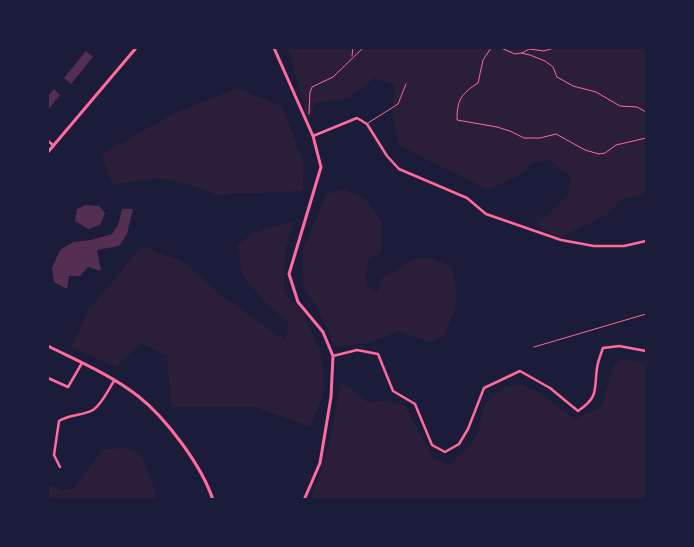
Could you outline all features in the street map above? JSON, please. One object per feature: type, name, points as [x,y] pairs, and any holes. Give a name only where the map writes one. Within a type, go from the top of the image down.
[{"type":"street","points":[[48,152],[136,48]]},
{"type":"street","points":[[274,48],[313,136],[321,167],[289,274],[298,302],[323,332],[333,356],[331,397],[320,463],[304,500]]},
{"type":"street","points":[[313,136],[357,118],[367,124],[387,156],[399,169],[467,198],[486,214],[561,240],[594,246],[624,246],[646,241]]},
{"type":"street","points":[[48,141],[53,145]]},
{"type":"street","points":[[48,346],[82,363],[138,396],[175,433],[208,485],[213,500]]},
{"type":"street","points":[[333,356],[357,350],[378,354],[392,391],[415,404],[432,445],[445,452],[459,444],[468,429],[484,388],[520,371],[550,388],[578,410],[590,403],[596,389],[597,367],[603,348],[619,346],[646,351]]},
{"type":"street","points":[[48,378],[68,387],[82,363]]},
{"type":"street","points":[[60,468],[54,455],[59,421],[65,416],[74,416],[93,410],[102,401],[114,381]]},
{"type":"lane","points":[[367,124],[398,104],[406,84]]},
{"type":"path","points":[[352,57],[353,48]]},
{"type":"path","points":[[306,122],[309,116],[312,86],[333,78],[363,48]]},
{"type":"path","points":[[491,48],[483,60],[478,83],[471,87],[460,99],[457,120],[497,127],[524,138],[540,138],[558,134],[585,150],[598,154],[605,153],[616,146],[646,138]]},
{"type":"path","points":[[501,48],[515,54],[529,49],[544,51],[554,48]]},
{"type":"path","points":[[521,53],[551,64],[557,77],[573,86],[596,92],[620,106],[637,107],[646,112]]},
{"type":"path","points":[[534,347],[646,314]]},
{"type":"shaded area","points":[[288,48],[646,48],[646,197],[644,195],[623,199],[607,215],[559,238],[536,225],[568,194],[571,178],[549,159],[534,163],[519,176],[488,189],[398,144],[392,108],[395,85],[374,78],[350,98],[315,103],[308,121]]},
{"type":"shaded area","points":[[238,88],[282,106],[304,164],[302,191],[217,195],[188,184],[157,178],[112,185],[102,154],[174,113]]},
{"type":"shaded area","points":[[344,189],[366,199],[382,222],[382,252],[367,261],[366,285],[377,293],[382,278],[414,259],[434,258],[451,266],[456,287],[456,302],[443,337],[430,342],[398,331],[370,343],[335,347],[319,310],[302,286],[303,250],[326,194]]},
{"type":"shaded area","points":[[294,221],[285,251],[284,292],[302,311],[322,355],[324,391],[311,427],[254,407],[171,407],[167,356],[141,343],[116,367],[71,347],[89,309],[142,246],[182,261],[226,299],[285,340],[288,321],[269,307],[243,276],[237,246],[253,233]]},
{"type":"shaded area","points":[[624,359],[646,364],[646,499],[311,499],[327,451],[341,381],[367,402],[386,401],[405,406],[433,458],[449,464],[464,451],[477,435],[484,405],[501,388],[521,384],[540,393],[575,419],[601,407],[614,365]]},
{"type":"shaded area","points":[[126,448],[141,454],[157,499],[48,499],[48,483],[61,490],[73,489],[103,449]]},
{"type":"building","points":[[86,51],[93,57],[71,84],[64,78]]},
{"type":"building","points":[[54,89],[60,95],[48,110],[48,96]]},
{"type":"building","points":[[86,205],[99,206],[105,213],[100,225],[88,229],[75,221],[77,209]]},
{"type":"building","points":[[122,209],[133,209],[127,234],[119,246],[97,250],[101,271],[88,267],[80,276],[69,276],[67,289],[54,282],[52,268],[60,250],[73,242],[91,240],[112,234],[118,225]]}]
